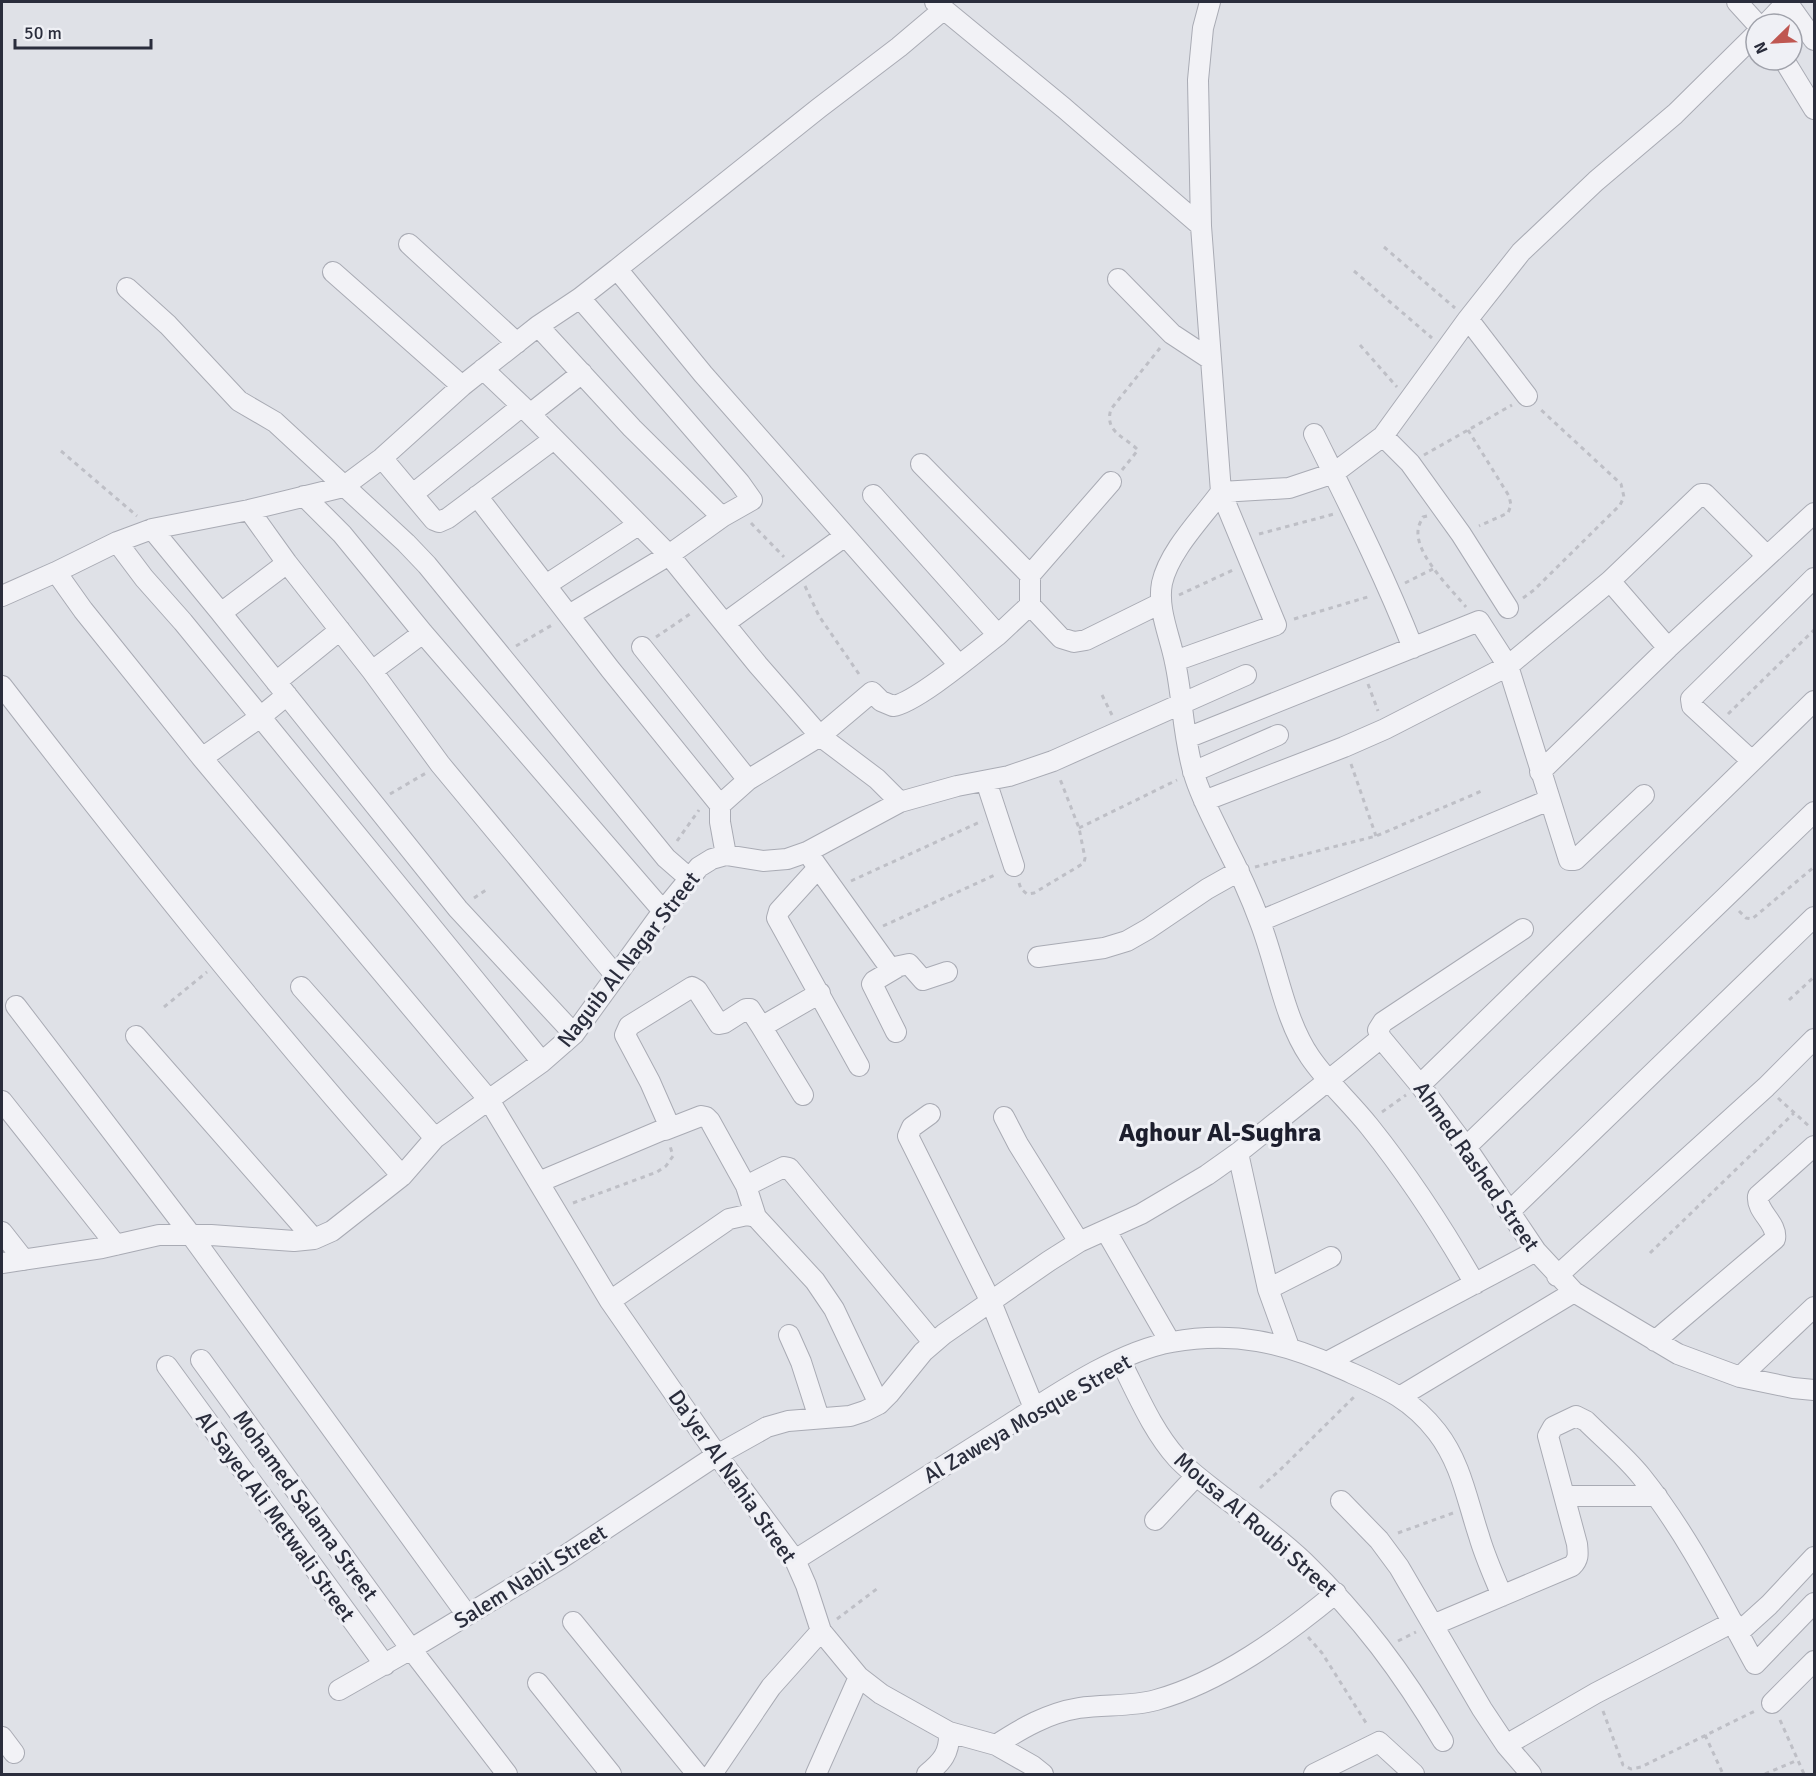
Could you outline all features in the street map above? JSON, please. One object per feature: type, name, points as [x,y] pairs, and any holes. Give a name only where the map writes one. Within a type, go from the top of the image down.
[{"type":"street","points":[[1175,661],[1276,625],[1221,492],[1201,226],[1198,80],[1203,28],[1210,2]]},
{"type":"street","points":[[1787,2],[1815,40]]},
{"type":"street","points":[[2,596],[117,542],[152,529],[249,510],[343,487],[382,458],[483,369],[538,326],[580,298],[899,47],[939,5],[1064,108],[1201,226]]},
{"type":"street","points":[[1221,492],[1289,488],[1334,473],[1383,436],[1468,319],[1521,252],[1557,216],[1675,114],[1744,46]]},
{"type":"street","points":[[1792,72],[1815,109]]},
{"type":"street","points":[[409,244],[517,343]]},
{"type":"street","points":[[617,269],[703,374],[959,665]]},
{"type":"street","points":[[333,272],[462,386]]},
{"type":"street","points":[[1118,279],[1172,334],[1210,359]]},
{"type":"street","points":[[127,288],[168,325],[239,401],[275,422],[406,543],[666,858],[689,878]]},
{"type":"street","points":[[569,615],[669,555],[730,513],[752,501],[747,491],[580,298]]},
{"type":"street","points":[[1468,319],[1527,396]]},
{"type":"street","points":[[538,326],[632,428],[730,513]]},
{"type":"street","points":[[483,369],[669,555],[820,736],[877,779],[900,802]]},
{"type":"street","points":[[413,494],[526,410],[582,373]]},
{"type":"street","points":[[1314,434],[1353,509],[1390,590],[1413,648]]},
{"type":"street","points":[[1383,436],[1410,463],[1461,534],[1508,608]]},
{"type":"street","points":[[382,458],[434,520],[439,522],[448,518],[554,439]]},
{"type":"street","points":[[921,464],[1030,575]]},
{"type":"street","points":[[1111,482],[1030,575],[1030,606],[1062,638],[1074,642],[1086,640],[1161,603]]},
{"type":"street","points":[[1221,492],[1169,564],[1162,583],[1161,603],[1175,661],[1180,705],[1193,772],[1204,801],[1239,871],[1260,921],[1286,1007],[1310,1057],[1367,1123],[1406,1174],[1474,1284]]},
{"type":"street","points":[[1204,801],[1385,729],[1508,666],[1610,581],[1703,493],[1767,556]]},
{"type":"street","points":[[873,495],[998,634]]},
{"type":"street","points":[[304,496],[342,534],[423,633],[663,911]]},
{"type":"street","points":[[477,496],[716,799],[726,855],[763,861],[813,860]]},
{"type":"street","points":[[249,510],[440,764],[615,976]]},
{"type":"street","points":[[1540,772],[1668,648],[1815,513]]},
{"type":"street","points":[[546,585],[638,525]]},
{"type":"street","points":[[152,529],[458,909],[574,1034]]},
{"type":"street","points":[[725,623],[845,536]]},
{"type":"street","points":[[117,542],[144,578],[183,622],[259,718],[542,1062]]},
{"type":"street","points":[[221,613],[287,563]]},
{"type":"street","name":"Da'yer Al Nahia Street","points":[[56,572],[82,610],[202,758],[489,1100],[610,1301],[717,1455],[795,1560],[821,1630],[859,1677],[880,1694],[949,1732],[996,1745],[1043,1774]]},
{"type":"street","points":[[1752,761],[1692,706],[1691,699],[1815,579]]},
{"type":"street","points":[[1610,581],[1668,648]]},
{"type":"street","points":[[716,799],[820,736],[872,692],[893,706],[916,696],[959,665],[1030,606]]},
{"type":"street","points":[[1187,738],[1479,621],[1508,666],[1567,857],[1572,861],[1644,795]]},
{"type":"street","points":[[202,758],[259,718],[282,688],[340,630]]},
{"type":"street","points":[[372,671],[423,633]]},
{"type":"street","points":[[642,647],[748,780]]},
{"type":"street","points":[[859,1066],[777,918],[778,911],[813,860],[900,802],[1031,769],[1053,761],[1246,675]]},
{"type":"street","points":[[2,686],[123,843],[220,962],[340,1106],[402,1176]]},
{"type":"street","points":[[1420,1085],[1815,701]]},
{"type":"street","points":[[1193,772],[1278,735]]},
{"type":"street","points":[[986,781],[1014,866]]},
{"type":"street","points":[[1260,921],[1549,800]]},
{"type":"street","points":[[1466,1147],[1815,812]]},
{"type":"street","name":"Naguib Al Nagar Street","points":[[314,1239],[340,1225],[402,1176],[435,1138],[542,1062],[574,1034],[689,878],[699,867],[712,859],[726,855]]},
{"type":"street","points":[[813,860],[888,966],[896,968]]},
{"type":"street","points":[[1038,957],[1104,948],[1127,941],[1239,871]]},
{"type":"street","points":[[430,926],[458,909]]},
{"type":"street","points":[[1510,1211],[1815,917]]},
{"type":"street","points":[[539,1182],[665,1130],[696,1118],[706,1117],[746,1186],[756,1217],[826,1294],[879,1404],[933,1342],[1019,1280],[1079,1242],[1106,1231],[1174,1196],[1238,1153],[1381,1038],[1378,1030],[1383,1022],[1523,929]]},
{"type":"street","points":[[896,1032],[872,984],[874,981],[896,968],[909,964],[923,980],[947,972]]},
{"type":"street","points":[[301,987],[435,1138]]},
{"type":"street","points":[[665,1130],[668,1123],[650,1082],[627,1040],[626,1030],[689,988],[697,990],[719,1024],[746,1009],[752,1012],[803,1095]]},
{"type":"street","points":[[761,1026],[766,1026],[820,993]]},
{"type":"street","points":[[16,1006],[190,1235],[467,1615]]},
{"type":"street","points":[[136,1036],[314,1239]]},
{"type":"street","name":"Ahmed Rashed Street","points":[[1381,1038],[1420,1085],[1466,1147],[1536,1251],[1557,1276],[1575,1292],[1678,1354],[1740,1377],[1815,1390]]},
{"type":"street","points":[[1557,1276],[1766,1087],[1815,1039]]},
{"type":"street","points":[[2,1101],[116,1245]]},
{"type":"street","points":[[930,1114],[912,1127],[908,1136],[990,1302],[1034,1408]]},
{"type":"street","points":[[1004,1117],[1018,1144],[1079,1242]]},
{"type":"street","points":[[1655,1341],[1775,1239],[1776,1231],[1758,1203],[1758,1196],[1815,1146]]},
{"type":"street","points":[[1238,1153],[1268,1289],[1289,1347]]},
{"type":"street","points":[[746,1186],[784,1167],[789,1168],[933,1342]]},
{"type":"street","points":[[610,1301],[729,1219],[738,1216],[756,1217]]},
{"type":"street","points":[[1106,1231],[1170,1342]]},
{"type":"street","points":[[2,1232],[24,1260]]},
{"type":"street","points":[[2,1263],[116,1245],[159,1235],[283,1241],[314,1239]]},
{"type":"street","points":[[1327,1362],[1536,1251]]},
{"type":"street","points":[[1268,1289],[1331,1257]]},
{"type":"street","points":[[1401,1396],[1575,1292]]},
{"type":"street","points":[[1740,1377],[1815,1307]]},
{"type":"street","points":[[789,1335],[801,1362],[819,1418]]},
{"type":"street","name":"Al Zaweya Mosque Street","points":[[795,1560],[1034,1408],[1120,1360],[1170,1342],[1209,1338],[1249,1339],[1289,1347],[1327,1362],[1401,1396],[1420,1412],[1438,1432],[1464,1480],[1483,1547],[1502,1596]]},
{"type":"street","name":"Mohamed Salama Street","points":[[201,1360],[411,1649],[507,1774]]},
{"type":"street","name":"Mousa Al Roubi Street","points":[[1120,1360],[1162,1438],[1178,1458],[1196,1476],[1271,1533],[1335,1593],[1383,1648],[1443,1741]]},
{"type":"street","name":"Al Sayed Ali Metwali Street","points":[[167,1366],[385,1665]]},
{"type":"street","name":"Salem Nabil Street","points":[[339,1690],[385,1665],[560,1559],[717,1455],[767,1427],[788,1421],[850,1416],[879,1404]]},
{"type":"street","points":[[1433,1625],[1575,1563],[1578,1556],[1578,1544],[1548,1436],[1553,1427],[1576,1416],[1586,1421],[1632,1466],[1657,1496],[1711,1582],[1755,1664],[1815,1603]]},
{"type":"street","points":[[1155,1520],[1196,1476]]},
{"type":"street","points":[[1565,1496],[1657,1496]]},
{"type":"street","points":[[1341,1501],[1379,1540],[1411,1586],[1506,1745],[1531,1774]]},
{"type":"street","points":[[1506,1745],[1596,1693],[1735,1628],[1769,1605],[1815,1557]]},
{"type":"street","points":[[996,1745],[1021,1729],[1049,1716],[1078,1708],[1142,1702],[1173,1695],[1264,1648],[1298,1624],[1335,1593]]},
{"type":"street","points":[[573,1622],[697,1774]]},
{"type":"street","points":[[712,1774],[771,1687],[821,1630]]},
{"type":"street","points":[[1773,1703],[1815,1662]]},
{"type":"street","points":[[816,1774],[859,1677]]},
{"type":"street","points":[[538,1683],[611,1774]]},
{"type":"street","points":[[927,1774],[945,1758],[950,1745],[949,1732]]},
{"type":"street","points":[[2,1737],[14,1753]]},
{"type":"street","points":[[1314,1774],[1379,1742],[1414,1774]]},
{"type":"path","points":[[1384,248],[1468,319]]},
{"type":"path","points":[[1354,271],[1445,350]]},
{"type":"path","points":[[1138,452],[1111,428],[1108,417],[1111,409],[1172,334]]},
{"type":"path","points":[[1360,345],[1408,400]]},
{"type":"path","points":[[1410,463],[1527,396],[1621,484],[1624,497],[1620,506],[1534,590],[1508,608]]},
{"type":"path","points":[[1461,534],[1508,513],[1511,505],[1509,496],[1468,430]]},
{"type":"path","points":[[61,451],[152,529]]},
{"type":"path","points":[[1240,538],[1353,509]]},
{"type":"path","points":[[1442,509],[1423,517],[1418,529],[1419,541],[1433,569],[1479,621]]},
{"type":"path","points":[[730,513],[798,571],[819,616],[872,692]]},
{"type":"path","points":[[1161,603],[1249,563]]},
{"type":"path","points":[[1276,625],[1390,590],[1433,569]]},
{"type":"path","points":[[642,647],[707,603]]},
{"type":"path","points":[[499,656],[569,615]]},
{"type":"path","points":[[1716,727],[1815,630]]},
{"type":"path","points":[[1362,668],[1385,729]]},
{"type":"path","points":[[1344,747],[1376,836]]},
{"type":"path","points":[[865,934],[1014,866],[1021,889],[1027,894],[1034,893],[1084,862],[1079,828],[1053,761]]},
{"type":"path","points":[[375,804],[440,764]]},
{"type":"path","points":[[1079,828],[1193,772]]},
{"type":"path","points":[[1239,871],[1376,836],[1484,790]]},
{"type":"path","points":[[666,858],[716,799]]},
{"type":"path","points":[[834,889],[997,814]]},
{"type":"path","points":[[1725,897],[1746,918],[1752,919],[1815,867]]},
{"type":"path","points":[[164,1007],[220,962]]},
{"type":"path","points":[[1789,1000],[1815,977]]},
{"type":"path","points":[[1367,1123],[1420,1085]]},
{"type":"path","points":[[1650,1253],[1794,1113],[1815,1132]]},
{"type":"path","points":[[555,1210],[657,1172],[666,1166],[673,1156],[665,1130]]},
{"type":"path","points":[[1260,1488],[1370,1381]]},
{"type":"path","points":[[1379,1540],[1471,1506]]},
{"type":"path","points":[[821,1630],[878,1588]]},
{"type":"path","points":[[1298,1624],[1322,1653],[1379,1742]]},
{"type":"path","points":[[1383,1648],[1433,1625]]},
{"type":"path","points":[[1596,1693],[1623,1765],[1627,1768],[1641,1767],[1773,1703],[1804,1774]]},
{"type":"path","points":[[1705,1735],[1723,1774]]},
{"type":"path","points":[[1765,1774],[1798,1760]]},
{"type":"district","name":"Aghour Al-Sughra","points":[[1220,1132]]}]
